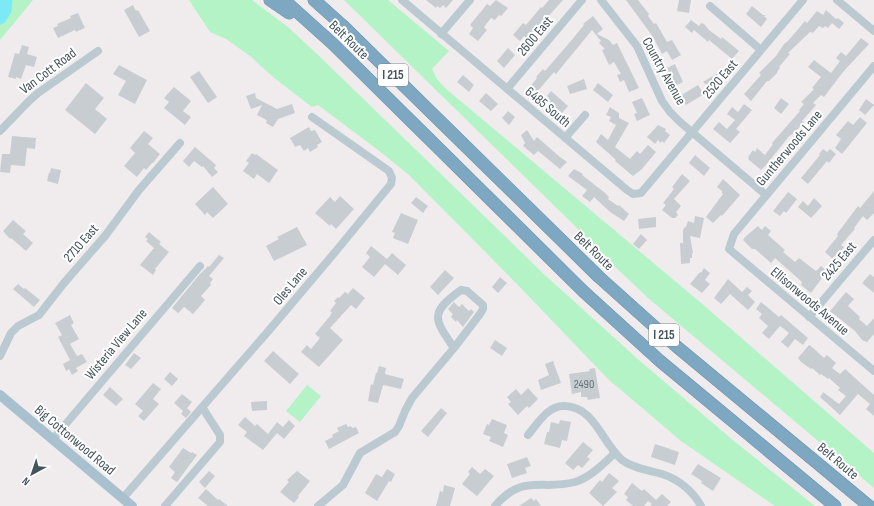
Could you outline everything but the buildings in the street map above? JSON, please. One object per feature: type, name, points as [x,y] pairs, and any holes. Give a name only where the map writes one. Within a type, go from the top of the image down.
[{"type":"highway","points":[[270,0],[333,44]]},
{"type":"highway","name":"Belt Route","points":[[284,0],[333,44],[584,291],[660,361],[835,506]]},
{"type":"highway","name":"Belt Route","points":[[314,0],[342,25],[599,277],[676,346],[868,506]]},
{"type":"main road","name":"Big Cottonwood Road","points":[[0,395],[132,506]]},
{"type":"street","name":"6485 South","points":[[402,0],[627,190],[633,194],[641,193]]},
{"type":"street","points":[[441,34],[470,0]]},
{"type":"street","name":"2600 East","points":[[507,89],[582,0]]},
{"type":"street","name":"Country Avenue","points":[[601,0],[637,46],[662,101],[670,112],[766,195]]},
{"type":"street","name":"2520 East","points":[[641,193],[803,0]]},
{"type":"street","points":[[837,0],[874,31]]},
{"type":"street","points":[[710,6],[761,50]]},
{"type":"street","name":"Van Cott Road","points":[[0,131],[38,93],[98,52]]},
{"type":"street","name":"Guntherwoods Lane","points":[[729,249],[734,234],[874,66]]},
{"type":"street","points":[[565,138],[584,115]]},
{"type":"street","name":"Oles Lane","points":[[123,498],[336,252],[389,187],[392,178],[389,171],[312,117]]},
{"type":"street","name":"2710 East","points":[[0,356],[11,333],[18,326],[39,315],[64,283],[105,236],[139,190],[180,143]]},
{"type":"street","name":"2425 East","points":[[809,317],[874,240]]},
{"type":"street","name":"Ellisonwoods Avenue","points":[[729,249],[874,372]]},
{"type":"street","name":"Wisteria View Lane","points":[[53,439],[200,266]]},
{"type":"street","points":[[318,506],[341,488],[358,456],[363,451],[395,432],[412,398],[454,348],[483,309],[483,305],[478,300],[467,292],[461,290],[441,306],[438,311],[437,318],[443,332],[454,348]]},
{"type":"street","points":[[528,434],[552,409],[559,406],[570,406],[580,410],[596,425],[615,453],[623,460],[634,466],[662,474],[680,483],[694,496],[701,506]]},
{"type":"street","points":[[165,506],[220,442],[220,435],[202,407]]},
{"type":"street","points":[[495,506],[506,495],[521,486],[564,484],[581,479],[595,471],[615,453]]},
{"type":"green space","points":[[0,0],[33,0],[0,40]]},
{"type":"green space","points":[[189,0],[252,0],[288,27],[546,276],[640,361],[734,441],[815,506],[775,506],[681,441],[608,379],[409,175],[318,105],[312,107],[273,77],[250,56],[226,39],[210,32]]},
{"type":"green space","points":[[344,0],[388,0],[449,51],[432,69],[437,79],[445,88],[700,302],[874,453],[874,488],[648,298],[588,241],[575,226]]},
{"type":"green space","points":[[307,385],[321,396],[300,422],[286,411]]},
{"type":"waterway","points":[[0,18],[5,10],[6,0]]}]
